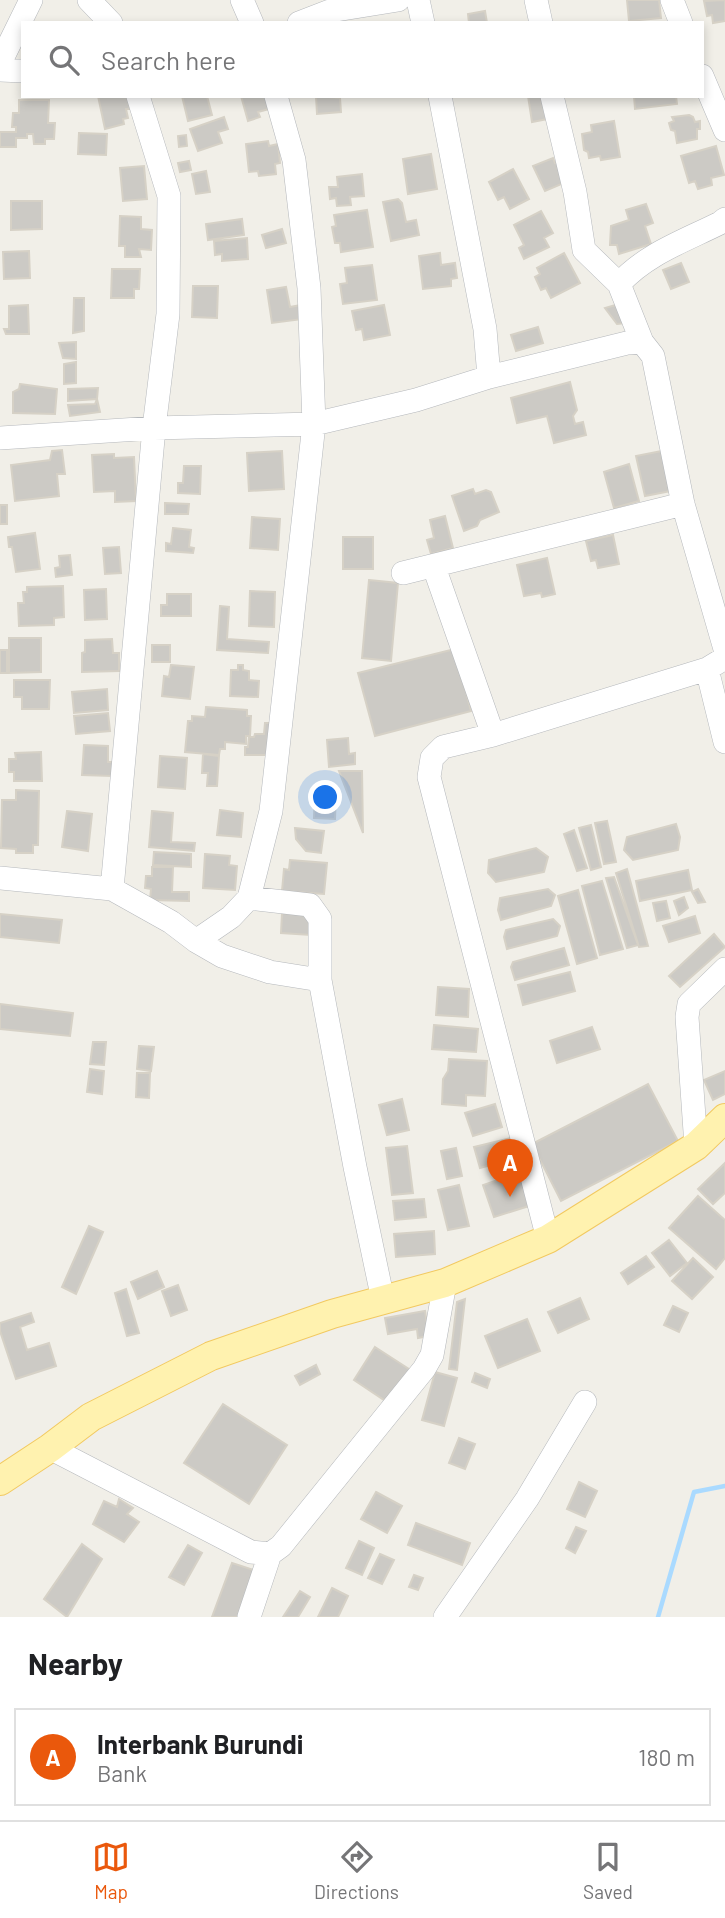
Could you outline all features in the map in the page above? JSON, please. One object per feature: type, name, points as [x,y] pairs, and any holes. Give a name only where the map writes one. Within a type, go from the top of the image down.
[{"type":"main road","points":[[0,1481],[91,1417],[211,1356],[332,1314],[445,1283],[548,1239],[696,1146],[725,1118]]},
{"type":"street","points":[[0,64],[31,0]]},
{"type":"street","points":[[89,0],[109,21]]},
{"type":"street","points":[[242,0],[251,21]]},
{"type":"street","points":[[304,21],[347,4],[398,0]]},
{"type":"street","points":[[418,0],[423,21]]},
{"type":"street","points":[[536,0],[541,21]]},
{"type":"street","points":[[672,0],[680,21]]},
{"type":"street","points":[[0,70],[21,71]]},
{"type":"street","points":[[704,81],[725,130]]},
{"type":"street","points":[[112,889],[154,428],[168,314],[169,196],[139,98]]},
{"type":"street","points":[[196,942],[232,917],[249,898],[271,811],[314,424],[306,262],[294,160],[277,98]]},
{"type":"street","points":[[440,98],[485,329],[489,377]]},
{"type":"street","points":[[552,98],[575,192],[584,250],[619,284],[642,342],[653,356],[683,503],[725,649]]},
{"type":"street","points":[[619,284],[632,269],[648,258],[725,219]]},
{"type":"street","points":[[0,438],[154,428],[314,424],[416,400],[489,377],[627,343],[642,342]]},
{"type":"street","points":[[403,573],[683,503]]},
{"type":"street","points":[[434,567],[493,735]]},
{"type":"street","points":[[548,1239],[429,777],[432,758],[443,747],[493,735],[716,663],[725,742]]},
{"type":"street","points":[[0,878],[112,889],[171,922],[196,942],[222,956],[270,972],[320,980]]},
{"type":"street","points":[[249,898],[310,905],[320,919],[320,980],[357,1179],[383,1300]]},
{"type":"street","points":[[696,1146],[687,1017],[689,1004],[725,969]]},
{"type":"street","points":[[248,1617],[270,1554],[281,1546],[424,1369],[432,1355],[445,1283]]},
{"type":"street","points":[[444,1617],[527,1499],[585,1402]]},
{"type":"street","points":[[50,1448],[251,1552],[270,1554]]},
{"type":"building","points":[[627,0],[659,0],[661,18],[629,21]]},
{"type":"building","points":[[725,0],[725,21],[713,23],[712,15],[707,16],[704,1]]},
{"type":"building","points":[[485,11],[487,21],[469,21],[468,14]]},
{"type":"building","points":[[98,98],[127,98],[130,109],[126,109],[128,118],[123,119],[124,124],[105,129]]},
{"type":"building","points":[[182,98],[208,98],[212,115],[188,121]]},
{"type":"building","points":[[242,98],[266,98],[269,109],[258,112],[260,117],[248,121]]},
{"type":"building","points":[[316,98],[340,98],[341,112],[317,114]]},
{"type":"building","points":[[528,98],[549,98],[553,118],[532,122]]},
{"type":"building","points":[[634,98],[676,98],[677,104],[635,109]]},
{"type":"building","points":[[19,100],[49,100],[48,123],[55,123],[54,139],[45,139],[45,144],[34,144],[33,134],[27,134],[27,138],[16,138],[16,147],[0,147],[0,132],[16,132],[16,127],[12,127],[13,113],[19,113]]},
{"type":"building","points":[[689,115],[695,122],[700,121],[697,139],[677,143],[675,131],[671,130],[669,123],[674,121],[672,117]]},
{"type":"building","points":[[224,117],[228,129],[218,132],[222,143],[198,151],[190,129]]},
{"type":"building","points":[[614,121],[620,157],[601,160],[600,156],[589,158],[588,152],[584,150],[582,134],[592,132],[591,125]]},
{"type":"building","points":[[79,133],[107,134],[106,155],[78,154]]},
{"type":"building","points":[[186,135],[187,146],[179,147],[178,136]]},
{"type":"building","points":[[268,141],[269,146],[278,144],[280,163],[275,164],[276,174],[259,176],[258,171],[249,172],[246,144]]},
{"type":"building","points":[[716,146],[724,175],[711,178],[712,185],[698,189],[695,181],[689,183],[681,156]]},
{"type":"building","points":[[431,154],[437,189],[408,194],[403,159]]},
{"type":"building","points":[[553,158],[555,163],[561,161],[564,183],[545,191],[533,166]]},
{"type":"building","points":[[189,161],[191,170],[180,172],[178,163]]},
{"type":"building","points":[[144,166],[147,199],[123,201],[120,168]]},
{"type":"building","points":[[513,169],[529,199],[510,209],[504,197],[498,200],[489,182]]},
{"type":"building","points":[[206,171],[210,192],[196,194],[192,174]]},
{"type":"building","points":[[362,174],[364,196],[350,197],[351,205],[337,206],[336,198],[330,199],[329,187],[338,187],[337,177]]},
{"type":"building","points":[[398,199],[402,203],[406,222],[416,220],[419,235],[391,241],[383,202]]},
{"type":"building","points":[[11,201],[42,201],[42,229],[11,230]]},
{"type":"building","points":[[646,204],[653,223],[645,226],[651,244],[619,254],[617,245],[610,245],[611,226],[629,220],[626,210]]},
{"type":"building","points":[[367,210],[373,247],[341,252],[340,243],[335,243],[332,227],[336,226],[334,215]]},
{"type":"building","points":[[541,211],[553,233],[544,238],[549,247],[524,259],[519,248],[524,245],[514,225]]},
{"type":"building","points":[[120,216],[141,217],[141,229],[152,230],[151,250],[139,249],[141,257],[125,257],[125,246],[119,246]]},
{"type":"building","points":[[242,219],[244,235],[208,240],[206,224]]},
{"type":"building","points":[[282,229],[286,243],[266,248],[262,235]]},
{"type":"building","points":[[247,238],[248,259],[222,261],[222,254],[215,255],[214,241]]},
{"type":"building","points":[[29,251],[30,278],[4,279],[3,252]]},
{"type":"building","points":[[440,253],[441,265],[455,263],[457,278],[451,279],[451,286],[423,289],[419,256]]},
{"type":"building","points":[[564,253],[580,283],[551,298],[546,288],[541,290],[535,277],[540,274],[537,268]]},
{"type":"building","points":[[681,263],[689,282],[671,289],[663,270]]},
{"type":"building","points":[[372,265],[377,300],[343,304],[340,284],[347,283],[345,268]]},
{"type":"building","points":[[112,269],[140,269],[139,289],[134,289],[134,298],[111,298]]},
{"type":"building","points":[[193,286],[218,286],[217,318],[192,317]]},
{"type":"building","points":[[286,287],[290,307],[301,305],[303,319],[272,323],[267,290]]},
{"type":"building","points":[[74,298],[84,298],[84,331],[73,333]]},
{"type":"building","points":[[619,304],[628,323],[617,324],[605,308]]},
{"type":"building","points":[[28,305],[29,334],[6,334],[4,329],[9,329],[9,306]]},
{"type":"building","points":[[384,305],[390,335],[364,340],[362,329],[356,330],[352,311]]},
{"type":"building","points":[[538,327],[543,343],[516,351],[511,335]]},
{"type":"building","points":[[76,342],[76,359],[63,358],[59,343]]},
{"type":"building","points":[[76,362],[76,383],[64,384],[64,364]]},
{"type":"building","points":[[570,382],[577,410],[573,416],[575,424],[583,422],[586,435],[554,443],[547,416],[517,423],[511,398]]},
{"type":"building","points":[[20,384],[57,389],[55,414],[13,413],[13,392],[19,389]]},
{"type":"building","points":[[98,388],[97,399],[68,401],[68,389]]},
{"type":"building","points":[[97,399],[100,412],[70,416],[68,405],[95,404]]},
{"type":"building","points":[[62,450],[65,474],[57,474],[59,496],[15,501],[11,465],[50,460],[52,451]]},
{"type":"building","points":[[667,450],[676,490],[645,496],[636,456]]},
{"type":"building","points":[[282,451],[284,489],[249,491],[247,453]]},
{"type":"building","points":[[114,454],[114,458],[134,457],[136,501],[115,502],[115,491],[94,492],[92,455]]},
{"type":"building","points":[[629,464],[639,501],[614,508],[604,472]]},
{"type":"building","points":[[184,466],[201,466],[200,494],[178,493],[178,483],[183,483]]},
{"type":"building","points":[[473,489],[475,494],[486,490],[491,492],[499,512],[464,531],[452,496]]},
{"type":"building","points":[[165,503],[189,504],[188,514],[165,514]]},
{"type":"building","points":[[0,505],[7,505],[7,524],[0,524]]},
{"type":"building","points":[[445,516],[453,548],[431,554],[427,540],[434,538],[430,520]]},
{"type":"building","points":[[252,517],[280,519],[278,550],[250,548]]},
{"type":"building","points":[[173,528],[191,530],[189,547],[194,548],[193,553],[166,551],[166,543],[171,544]]},
{"type":"building","points":[[35,533],[40,569],[16,572],[8,537]]},
{"type":"building","points":[[613,535],[619,564],[598,568],[596,560],[591,561],[586,541]]},
{"type":"building","points":[[343,537],[373,537],[373,569],[343,569]]},
{"type":"building","points":[[119,547],[121,573],[105,574],[103,548]]},
{"type":"building","points":[[70,555],[72,575],[56,577],[55,568],[60,567],[59,556]]},
{"type":"building","points":[[547,558],[555,594],[542,597],[541,593],[524,596],[517,565]]},
{"type":"building","points":[[369,580],[398,583],[391,661],[362,658]]},
{"type":"building","points":[[63,586],[64,617],[54,618],[54,625],[19,626],[18,603],[24,603],[23,592],[27,592],[27,587]]},
{"type":"building","points":[[106,589],[107,619],[85,620],[84,590]]},
{"type":"building","points":[[250,591],[275,592],[274,627],[249,626]]},
{"type":"building","points":[[167,594],[191,594],[191,616],[161,616],[161,605],[167,605]]},
{"type":"building","points":[[220,606],[229,607],[227,639],[269,642],[268,653],[217,650]]},
{"type":"building","points":[[9,638],[41,638],[41,672],[9,673]]},
{"type":"building","points":[[112,639],[113,653],[119,653],[119,671],[82,672],[85,640]]},
{"type":"building","points":[[152,645],[170,645],[170,662],[152,662]]},
{"type":"building","points":[[455,649],[471,711],[375,736],[358,673]]},
{"type":"building","points":[[0,650],[7,650],[7,673],[0,673]]},
{"type":"building","points":[[171,665],[194,667],[190,699],[162,696],[164,676],[169,677]]},
{"type":"building","points":[[238,665],[243,665],[243,670],[249,671],[249,680],[259,681],[258,697],[230,696],[231,670],[238,670]]},
{"type":"building","points":[[14,680],[50,680],[49,709],[22,709],[22,697],[14,697]]},
{"type":"building","points":[[107,689],[108,710],[74,713],[72,692]]},
{"type":"building","points":[[206,707],[247,710],[247,716],[251,716],[250,736],[246,736],[246,744],[225,742],[225,749],[220,749],[219,755],[185,752],[188,721],[192,721],[192,716],[205,717]]},
{"type":"building","points":[[108,713],[110,731],[76,734],[74,716]]},
{"type":"building","points":[[265,723],[271,723],[270,755],[245,755],[249,737],[264,734]]},
{"type":"building","points":[[348,738],[349,754],[355,753],[355,764],[329,767],[327,740]]},
{"type":"building","points":[[84,745],[108,746],[108,762],[113,762],[112,776],[82,775]]},
{"type":"building","points":[[41,752],[42,781],[14,781],[14,772],[9,772],[9,759],[16,759],[15,753]]},
{"type":"building","points":[[203,754],[219,756],[217,786],[207,786],[208,773],[202,773]]},
{"type":"building","points":[[160,756],[187,758],[185,789],[158,787]]},
{"type":"building","points":[[339,771],[362,771],[363,833]]},
{"type":"building","points":[[16,790],[39,791],[38,845],[33,845],[33,853],[16,853],[16,849],[1,848],[2,800],[16,800]]},
{"type":"building","points":[[315,791],[336,792],[335,819],[314,818]]},
{"type":"building","points":[[220,810],[243,813],[241,837],[217,835]]},
{"type":"building","points":[[67,811],[92,814],[88,851],[62,847]]},
{"type":"building","points":[[152,811],[173,813],[171,842],[195,843],[194,851],[149,847]]},
{"type":"building","points":[[607,821],[616,862],[604,864],[595,823]]},
{"type":"building","points":[[676,824],[680,837],[678,850],[633,860],[624,850],[627,837]]},
{"type":"building","points":[[591,825],[601,867],[591,870],[579,828]]},
{"type":"building","points":[[295,828],[324,831],[321,853],[306,851],[296,839]]},
{"type":"building","points":[[574,830],[587,868],[577,871],[564,834]]},
{"type":"building","points":[[536,848],[548,857],[544,872],[496,882],[488,873],[489,860]]},
{"type":"building","points":[[154,852],[191,854],[191,867],[153,865]]},
{"type":"building","points":[[205,854],[230,856],[229,865],[237,866],[235,890],[203,888]]},
{"type":"building","points":[[290,860],[327,863],[324,894],[282,891],[284,869],[289,870]]},
{"type":"building","points":[[152,867],[173,867],[172,892],[189,892],[189,901],[150,900],[151,889],[145,888],[146,876],[152,876]]},
{"type":"building","points":[[627,869],[648,946],[639,947],[616,873]]},
{"type":"building","points":[[688,870],[692,890],[640,901],[636,881]]},
{"type":"building","points":[[614,877],[638,945],[627,948],[606,878]]},
{"type":"building","points":[[602,881],[623,949],[600,955],[582,886]]},
{"type":"building","points":[[548,889],[555,895],[551,906],[501,920],[498,910],[500,898]]},
{"type":"building","points":[[698,889],[705,902],[698,903],[692,892]]},
{"type":"building","points":[[578,890],[597,958],[577,964],[558,896]]},
{"type":"building","points":[[684,897],[688,908],[679,915],[674,901]]},
{"type":"building","points":[[666,901],[670,918],[657,921],[653,903]]},
{"type":"building","points":[[282,913],[312,915],[311,935],[281,933]]},
{"type":"building","points":[[0,914],[62,920],[59,943],[0,937]]},
{"type":"building","points":[[695,916],[700,933],[669,942],[663,926]]},
{"type":"building","points":[[553,919],[560,926],[557,936],[507,949],[504,937],[506,930]]},
{"type":"building","points":[[714,934],[725,947],[680,987],[669,976]]},
{"type":"building","points":[[564,948],[569,965],[515,980],[511,967],[513,962]]},
{"type":"building","points":[[570,972],[575,991],[523,1005],[518,985]]},
{"type":"building","points":[[438,987],[469,989],[468,1017],[436,1015]]},
{"type":"building","points":[[0,1004],[73,1013],[70,1036],[0,1029]]},
{"type":"building","points":[[434,1025],[478,1029],[476,1052],[432,1049]]},
{"type":"building","points":[[592,1027],[600,1049],[557,1063],[550,1041]]},
{"type":"building","points":[[93,1042],[106,1042],[104,1065],[90,1064]]},
{"type":"building","points":[[139,1046],[154,1047],[151,1071],[137,1069]]},
{"type":"building","points":[[449,1059],[487,1061],[485,1096],[466,1095],[466,1106],[442,1104],[443,1079],[448,1071]]},
{"type":"building","points":[[90,1069],[104,1071],[102,1094],[87,1092]]},
{"type":"building","points":[[725,1071],[725,1094],[713,1100],[704,1080]]},
{"type":"building","points":[[137,1073],[150,1073],[149,1098],[136,1097]]},
{"type":"building","points":[[648,1084],[678,1141],[561,1201],[532,1144]]},
{"type":"building","points":[[402,1099],[409,1130],[387,1135],[379,1105]]},
{"type":"building","points":[[495,1104],[502,1127],[473,1136],[465,1113]]},
{"type":"building","points":[[511,1138],[516,1158],[480,1168],[474,1147]]},
{"type":"building","points":[[407,1146],[413,1193],[392,1195],[386,1148]]},
{"type":"building","points":[[456,1148],[462,1176],[447,1179],[441,1151]]},
{"type":"building","points":[[725,1163],[725,1193],[713,1204],[698,1189]]},
{"type":"building","points":[[521,1172],[532,1205],[494,1217],[483,1185]]},
{"type":"building","points":[[459,1185],[469,1226],[448,1230],[438,1190]]},
{"type":"building","points":[[698,1196],[725,1220],[725,1258],[716,1269],[669,1228]]},
{"type":"building","points":[[424,1199],[426,1217],[395,1220],[393,1201]]},
{"type":"building","points":[[89,1226],[103,1232],[76,1294],[62,1287]]},
{"type":"building","points":[[434,1231],[435,1254],[396,1257],[394,1234]]},
{"type":"building","points":[[669,1240],[687,1263],[670,1276],[652,1253]]},
{"type":"building","points":[[646,1256],[654,1267],[628,1284],[621,1273]]},
{"type":"building","points":[[693,1258],[713,1277],[692,1299],[672,1281]]},
{"type":"building","points":[[157,1271],[164,1287],[138,1299],[131,1282]]},
{"type":"building","points":[[178,1285],[187,1310],[171,1316],[162,1291]]},
{"type":"building","points":[[126,1289],[139,1333],[127,1336],[115,1293]]},
{"type":"building","points":[[580,1298],[589,1319],[558,1333],[548,1312]]},
{"type":"building","points":[[465,1299],[457,1370],[449,1369],[457,1302]]},
{"type":"building","points":[[673,1306],[688,1313],[679,1332],[664,1325]]},
{"type":"building","points":[[425,1311],[429,1336],[418,1338],[417,1329],[388,1334],[385,1318]]},
{"type":"building","points":[[31,1313],[34,1322],[20,1327],[27,1350],[49,1343],[56,1366],[16,1379],[0,1331],[0,1323]]},
{"type":"building","points":[[527,1319],[540,1351],[498,1368],[485,1336]]},
{"type":"building","points":[[375,1347],[412,1371],[390,1404],[354,1380]]},
{"type":"building","points":[[316,1365],[320,1374],[300,1385],[295,1376]]},
{"type":"building","points":[[435,1372],[457,1378],[444,1426],[422,1420]]},
{"type":"building","points":[[475,1373],[490,1379],[487,1388],[472,1382]]},
{"type":"building","points":[[223,1404],[287,1445],[249,1504],[184,1463]]},
{"type":"building","points":[[459,1438],[475,1444],[465,1469],[449,1463]]},
{"type":"building","points":[[579,1482],[597,1491],[585,1517],[567,1509]]},
{"type":"building","points":[[376,1492],[402,1506],[387,1533],[361,1519]]},
{"type":"building","points":[[119,1499],[133,1508],[127,1514],[139,1522],[124,1542],[93,1524],[104,1501],[117,1507]]},
{"type":"building","points":[[416,1523],[470,1543],[462,1565],[408,1545]]},
{"type":"building","points":[[576,1527],[586,1531],[575,1553],[566,1548]]},
{"type":"building","points":[[359,1541],[374,1548],[362,1575],[346,1568]]},
{"type":"building","points":[[82,1544],[102,1559],[67,1617],[44,1599]]},
{"type":"building","points":[[188,1545],[202,1553],[184,1585],[169,1577]]},
{"type":"building","points":[[380,1554],[394,1560],[382,1584],[368,1578]]},
{"type":"building","points":[[232,1563],[257,1571],[240,1617],[212,1617]]},
{"type":"building","points":[[414,1575],[423,1578],[418,1590],[409,1587]]},
{"type":"building","points":[[332,1588],[348,1596],[338,1617],[318,1617]]},
{"type":"building","points":[[300,1591],[310,1597],[298,1617],[283,1617]]},
{"type":"waterway","points":[[658,1617],[694,1492],[725,1486]]},
{"type":"place","name":"Interbank Burundi","points":[[510,1197]]}]
